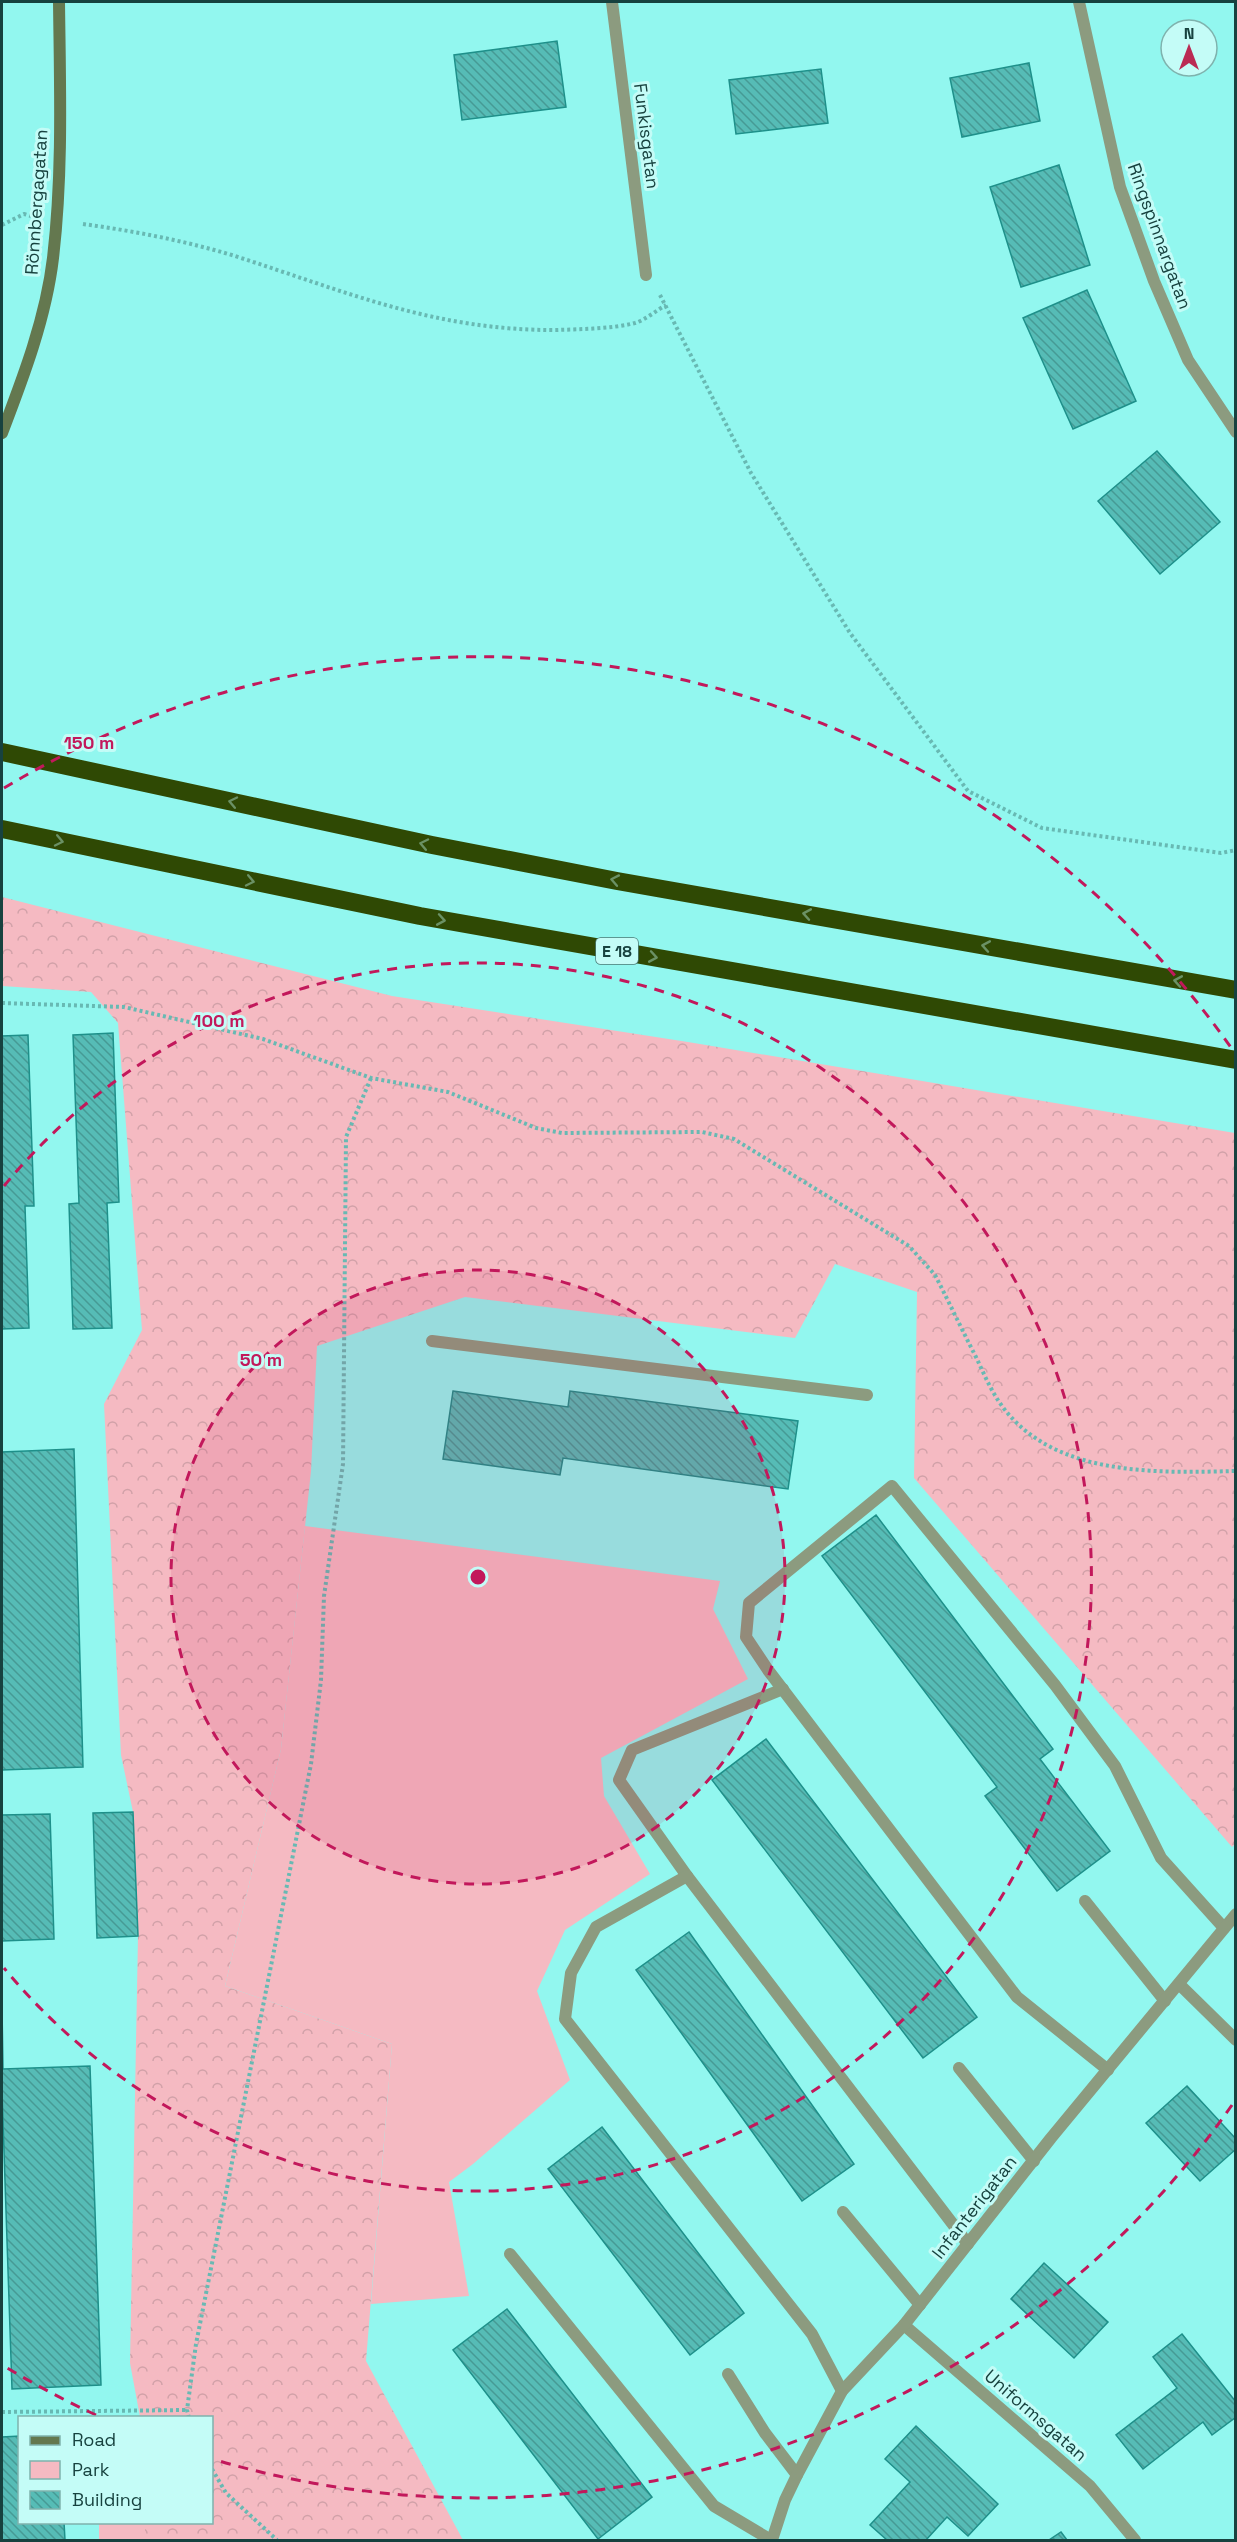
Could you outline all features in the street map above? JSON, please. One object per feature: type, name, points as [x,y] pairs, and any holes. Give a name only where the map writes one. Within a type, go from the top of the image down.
[{"type":"highway","points":[[2,752],[455,850],[1236,990]]},
{"type":"highway","name":"E 18","points":[[2,829],[420,916],[1236,1060]]},
{"type":"street","name":"Rönnbergagatan","points":[[2,433],[40,322],[53,260],[61,152],[59,2]]},
{"type":"street","name":"Funkisgatan","points":[[612,2],[646,275]]},
{"type":"street","name":"Ringspinnargatan","points":[[1079,2],[1120,187],[1154,281],[1188,360],[1236,432]]},
{"type":"street","points":[[432,1341],[867,1395]]},
{"type":"street","points":[[1108,2070],[1017,1997],[746,1638],[749,1603],[892,1486],[1055,1685],[1115,1766],[1161,1858],[1224,1928]]},
{"type":"street","points":[[783,1689],[632,1750],[619,1780],[687,1876],[968,2244]]},
{"type":"street","points":[[687,1876],[596,1927],[571,1973],[565,2019],[812,2334],[842,2391]]},
{"type":"street","points":[[1085,1901],[1166,2001]]},
{"type":"street","name":"Infanterigatan","points":[[772,2541],[785,2500],[842,2391],[904,2325],[1034,2161],[1236,1914]]},
{"type":"street","points":[[1179,1984],[1236,2040]]},
{"type":"street","points":[[958,2068],[1034,2161]]},
{"type":"street","points":[[843,2212],[920,2305]]},
{"type":"street","points":[[510,2254],[714,2506],[772,2541]]},
{"type":"street","name":"Uniformsgatan","points":[[904,2325],[1090,2486],[1135,2541]]},
{"type":"street","points":[[728,2374],[765,2433],[797,2475]]},
{"type":"path","points":[[2,225],[24,214],[124,230],[232,256],[375,304],[424,317],[474,325],[524,330],[585,328],[636,323],[666,305]]},
{"type":"path","points":[[646,275],[666,305],[751,473],[844,623],[968,790],[1042,828],[1221,853],[1236,850]]},
{"type":"path","points":[[2,1003],[124,1007],[263,1039],[370,1078],[448,1092],[536,1128],[562,1133],[702,1132],[734,1139],[909,1246],[924,1260],[935,1275],[994,1395],[1014,1419],[1039,1438],[1067,1454],[1112,1466],[1189,1472],[1236,1471]]},
{"type":"path","points":[[188,2416],[187,2410],[196,2344],[310,1764],[321,1680],[324,1596],[344,1464],[346,1137],[370,1078]]},
{"type":"path","points":[[2,2412],[187,2410]]},
{"type":"path","points":[[213,2471],[226,2493],[277,2541]]},
{"type":"green space","points":[[2,897],[392,996],[688,1042],[1235,1133],[1236,1843],[1232,1847],[914,1478],[917,1292],[835,1264],[795,1338],[465,1297],[317,1346],[311,1471],[281,1749],[225,1986],[392,2044],[366,2361],[463,2540],[145,2540],[145,2524],[213,2524],[213,2416],[140,2416],[130,2363],[138,1936],[133,1812],[121,1755],[104,1404],[142,1330],[118,1023],[91,992],[2,986]]},
{"type":"green space","points":[[305,1526],[720,1581],[713,1609],[748,1679],[601,1758],[604,1796],[650,1874],[565,1930],[537,1991],[570,2080],[449,2182],[469,2296],[371,2304],[392,2044],[225,1986],[281,1749]]},
{"type":"green space","points":[[99,2524],[145,2524],[145,2540],[99,2540]]},
{"type":"building","points":[[557,41],[566,107],[462,120],[454,55]]},
{"type":"building","points":[[1029,63],[1040,121],[962,137],[950,78]]},
{"type":"building","points":[[821,69],[828,123],[736,134],[729,80]]},
{"type":"building","points":[[1059,165],[1090,265],[1021,287],[990,187]]},
{"type":"building","points":[[1087,290],[1136,401],[1073,429],[1023,318]]},
{"type":"building","points":[[1157,451],[1220,522],[1160,574],[1098,501]]},
{"type":"building","points":[[113,1033],[119,1202],[107,1203],[112,1328],[73,1329],[69,1204],[79,1203],[73,1035]]},
{"type":"building","points":[[28,1035],[34,1206],[25,1206],[29,1328],[2,1329],[2,1036]]},
{"type":"building","points":[[453,1391],[568,1407],[570,1391],[798,1421],[788,1489],[563,1458],[560,1475],[443,1459]]},
{"type":"building","points":[[74,1449],[83,1767],[2,1770],[2,1452]]},
{"type":"building","points":[[876,1515],[1053,1749],[1040,1759],[1110,1851],[1057,1891],[985,1796],[997,1787],[822,1556]]},
{"type":"building","points":[[766,1739],[977,2017],[923,2058],[712,1780]]},
{"type":"building","points":[[133,1812],[138,1936],[97,1938],[93,1813]]},
{"type":"building","points":[[50,1814],[54,1939],[2,1941],[2,1815]]},
{"type":"building","points":[[689,1932],[854,2164],[802,2201],[636,1970]]},
{"type":"building","points":[[2,2008],[3,2069],[90,2066],[101,2385],[12,2389],[2,2092]]},
{"type":"building","points":[[1187,2086],[1236,2139],[1236,2149],[1200,2181],[1146,2123]]},
{"type":"building","points":[[602,2127],[744,2313],[690,2355],[548,2169]]},
{"type":"building","points":[[1044,2263],[1108,2322],[1074,2358],[1011,2299]]},
{"type":"building","points":[[507,2309],[652,2497],[598,2539],[453,2350]]},
{"type":"building","points":[[1182,2334],[1236,2402],[1236,2417],[1212,2435],[1203,2422],[1143,2469],[1116,2435],[1177,2388],[1153,2357]]},
{"type":"building","points":[[916,2426],[998,2504],[968,2536],[947,2517],[926,2540],[887,2540],[870,2525],[910,2482],[885,2459]]},
{"type":"building","points":[[18,2436],[18,2524],[64,2524],[65,2540],[2,2540],[2,2437]]},
{"type":"building","points":[[1061,2532],[1067,2540],[1049,2540]]}]
